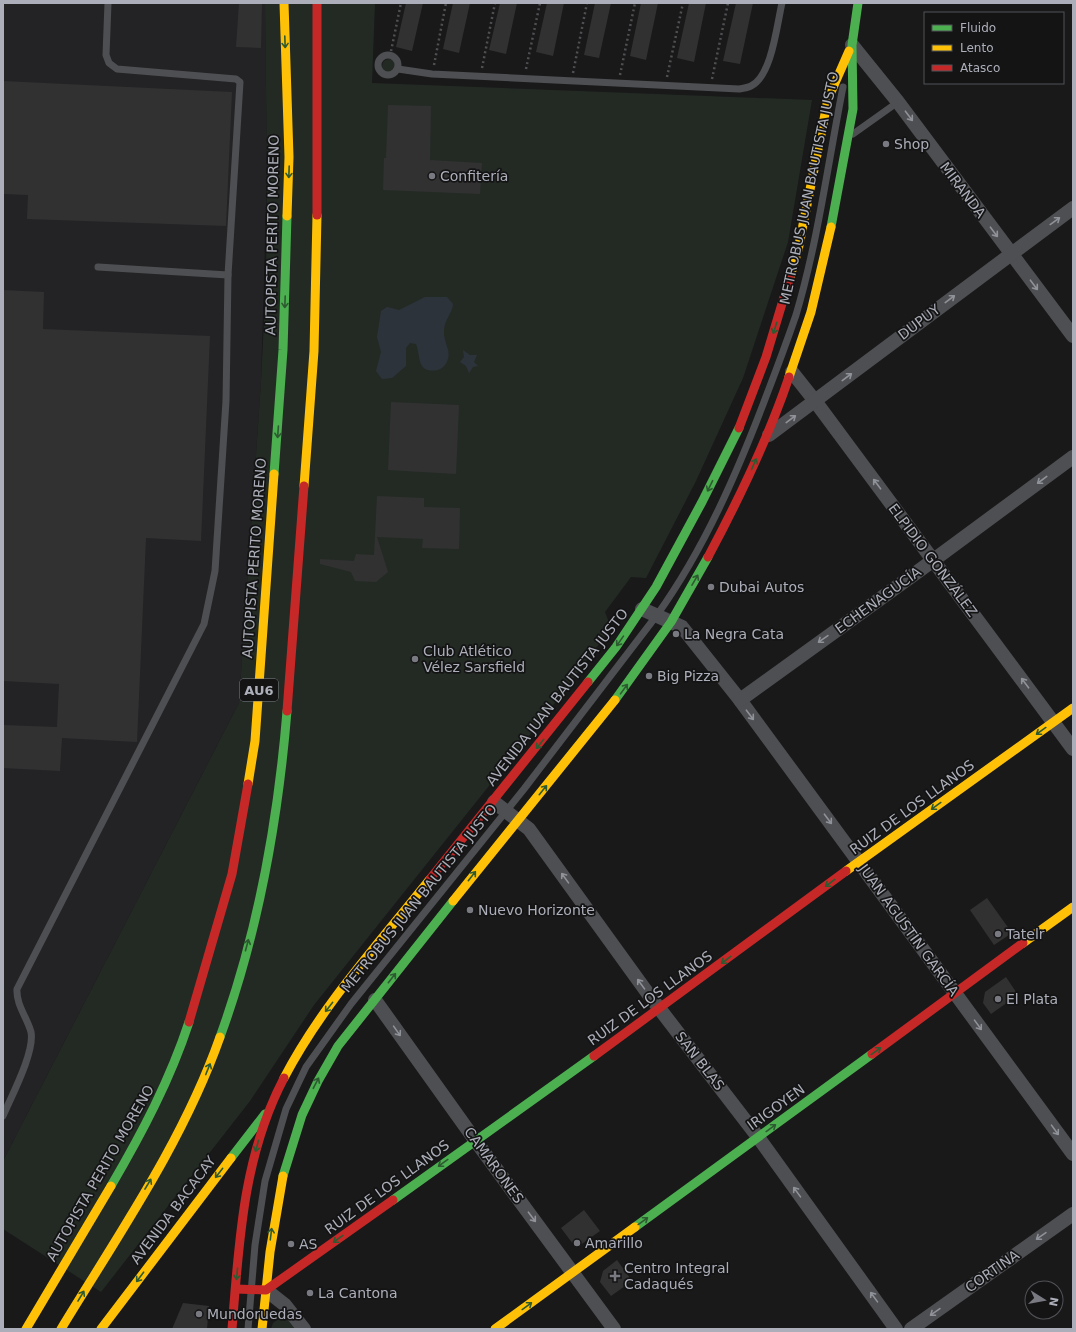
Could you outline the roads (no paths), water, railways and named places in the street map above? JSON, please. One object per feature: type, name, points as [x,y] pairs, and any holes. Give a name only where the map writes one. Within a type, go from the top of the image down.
[{"type":"main road","name":"AUTOPISTA PERITO MORENO","points":[[26,1329],[132,1151],[160,1098],[178,1055],[199,991],[232,874],[255,741],[283,350],[289,157],[284,3]]},
{"type":"main road","name":"AU6","points":[[61,1329],[164,1158],[206,1075],[232,1004],[265,877],[284,745],[314,351],[318,156],[317,3]]},
{"type":"main road","name":"AVENIDA JUAN BAUTISTA JUSTO","points":[[262,1329],[276,1199],[286,1159],[308,1097],[331,1057],[518,820],[620,694],[671,622],[707,560],[737,502],[766,438],[792,372],[811,312],[827,251],[853,109],[852,45],[858,3]]},
{"type":"main road","name":"AVENIDA JUAN BAUTISTA JUSTO","points":[[232,1329],[246,1190],[256,1147],[268,1109],[293,1060],[324,1014],[599,670],[642,609],[702,502],[738,430],[766,356],[798,250],[828,99],[852,45]]},
{"type":"main road","name":"RUIZ DE LOS LLANOS","points":[[266,1290],[660,1009],[858,862],[1073,708]]},
{"type":"main road","name":"IRIGOYEN","points":[[495,1329],[1073,907]]},
{"type":"main road","name":"AVENIDA BACACAY","points":[[101,1329],[268,1109]]},
{"type":"main road","points":[[236,1289],[266,1290]]},
{"type":"street","name":"MIRANDA","points":[[852,45],[898,102],[1073,336]]},
{"type":"street","name":"DUPUY","points":[[766,438],[1073,208]]},
{"type":"street","name":"ELPIDIO GONZÁLEZ","points":[[792,372],[816,401],[1073,748]]},
{"type":"street","name":"ECHENAGUCÍA","points":[[740,700],[934,560],[1073,457]]},
{"type":"street","name":"JUAN AGUSTÍN GARCÍA","points":[[642,609],[682,627],[740,700],[1073,1154]]},
{"type":"street","name":"SAN BLAS","points":[[494,802],[529,829],[660,1009],[758,1137],[896,1329]]},
{"type":"street","name":"CAMARONES","points":[[375,1000],[475,1140],[614,1329]]},
{"type":"street","name":"CORTINA","points":[[911,1329],[1073,1214]]},
{"type":"street","points":[[266,1290],[285,1305],[304,1329]]},
{"type":"lane","points":[[3,1116],[26,1063],[31,1034],[26,1019],[16,999],[17,989],[204,624],[215,570],[226,401],[228,275],[240,82],[236,79],[117,69],[109,63],[106,55],[108,3]]},
{"type":"lane","points":[[398,69],[397,60],[390,56],[382,57],[380,60],[379,70],[387,76],[391,75],[398,69],[432,74],[480,77],[710,88],[739,89],[751,87],[758,82],[764,74],[782,3]]},
{"type":"lane","name":"METROBUS JUAN BAUTISTA JUSTO","points":[[248,1329],[255,1245],[265,1181],[270,1159],[286,1109],[306,1067],[351,1004],[506,811],[657,615],[677,586],[724,498],[754,430],[795,315],[809,261],[852,45]]},
{"type":"lane","points":[[848,137],[898,102]]},
{"type":"lane","points":[[98,267],[228,275]]},
{"type":"place","name":"Shop","points":[[886,144]]},
{"type":"place","name":"Confitería","points":[[432,176]]},
{"type":"place","name":"Dubai Autos","points":[[711,587]]},
{"type":"place","name":"La Negra Cata","points":[[676,634]]},
{"type":"place","name":"Club Atlético Vélez Sarsfield","points":[[415,659]]},
{"type":"place","name":"Big Pizza","points":[[649,676]]},
{"type":"place","name":"Nuevo Horizonte","points":[[470,910]]},
{"type":"place","name":"Tatelr","points":[[998,934]]},
{"type":"place","name":"El Plata","points":[[998,999]]},
{"type":"place","name":"Amarillo","points":[[577,1243]]},
{"type":"place","name":"AS","points":[[291,1244]]},
{"type":"place","name":"Centro Integral Cadaqués","points":[[615,1276]]},
{"type":"place","name":"La Cantona","points":[[310,1293]]},
{"type":"place","name":"Mundoruedas","points":[[199,1314]]}]
